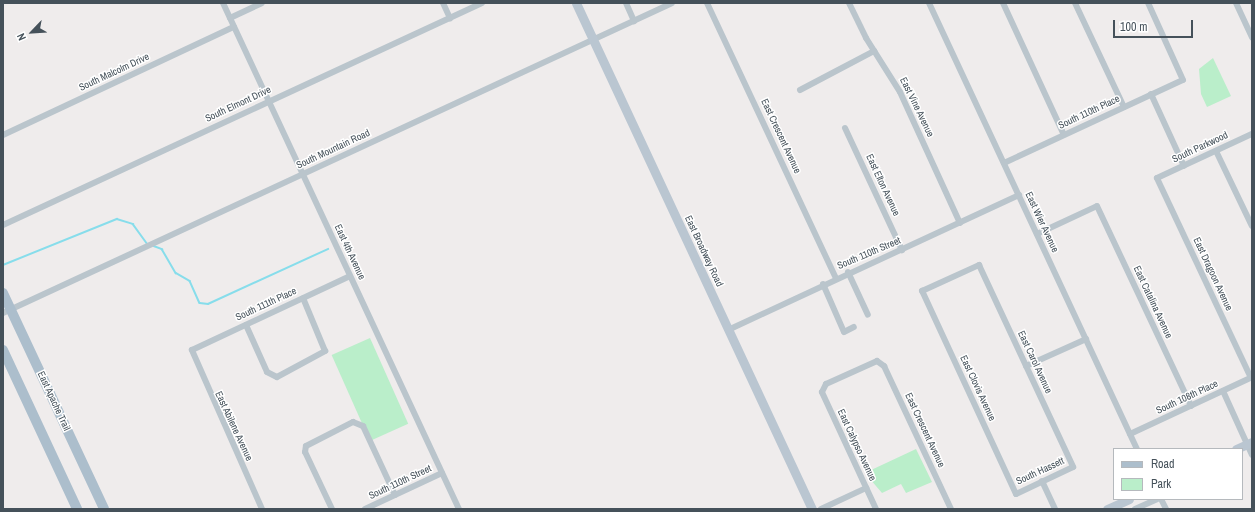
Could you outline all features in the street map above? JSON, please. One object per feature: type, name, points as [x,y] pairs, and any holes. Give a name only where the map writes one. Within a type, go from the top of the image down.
[{"type":"main road","name":"East Broadway Road","points":[[576,3],[812,509]]},
{"type":"main road","name":"East Apache Trail","points":[[3,293],[7,311],[104,509]]},
{"type":"main road","points":[[3,350],[77,509]]},
{"type":"main road","points":[[1238,448],[1250,443]]},
{"type":"main road","points":[[1108,509],[1127,500]]},
{"type":"street","name":"East 4th Avenue","points":[[223,3],[459,509]]},
{"type":"street","points":[[230,18],[262,3]]},
{"type":"street","points":[[443,3],[450,18]]},
{"type":"street","name":"South Elmont Drive","points":[[3,225],[482,3]]},
{"type":"street","points":[[626,3],[634,20]]},
{"type":"street","name":"South Mountain Road","points":[[7,311],[672,3]]},
{"type":"street","name":"East Crescent Avenue","points":[[707,3],[836,278]]},
{"type":"street","name":"East Vine Avenue","points":[[849,3],[874,51],[900,92],[960,223]]},
{"type":"street","name":"East Wier Avenue","points":[[929,3],[1137,448]]},
{"type":"street","points":[[1003,3],[1064,135]]},
{"type":"street","points":[[1075,3],[1124,107]]},
{"type":"street","name":"South 110th Place","points":[[1004,163],[1183,80],[1148,3]]},
{"type":"street","points":[[1236,3],[1252,38]]},
{"type":"street","name":"South Malcolm Drive","points":[[3,135],[234,27]]},
{"type":"street","points":[[800,90],[874,51]]},
{"type":"street","points":[[1151,94],[1184,166]]},
{"type":"street","name":"East Elton Avenue","points":[[845,128],[902,250]]},
{"type":"street","name":"South Parkwood","points":[[1157,178],[1252,134]]},
{"type":"street","points":[[1216,151],[1252,226]]},
{"type":"street","name":"East Dragoon Avenue","points":[[1157,178],[1251,378]]},
{"type":"street","name":"South 110th Street","points":[[728,330],[848,272],[902,250],[1019,196]]},
{"type":"street","name":"East Catalina Avenue","points":[[1037,234],[1097,206],[1191,406]]},
{"type":"street","name":"East Carol Avenue","points":[[922,292],[979,265],[1073,467]]},
{"type":"street","points":[[848,272],[868,315]]},
{"type":"street","name":"South 111th Place","points":[[192,350],[350,276]]},
{"type":"street","points":[[823,284],[844,332],[854,327]]},
{"type":"street","name":"East Clovis Avenue","points":[[922,292],[1016,494]]},
{"type":"street","points":[[246,325],[272,376],[325,351],[303,298]]},
{"type":"street","points":[[1026,366],[1086,339]]},
{"type":"street","name":"East Abilene Avenue","points":[[192,350],[262,509]]},
{"type":"street","name":"East Crescent Avenue","points":[[822,389],[853,371],[880,362],[951,509]]},
{"type":"street","name":"South 108th Place","points":[[1130,434],[1251,378]]},
{"type":"street","name":"East Calypso Avenue","points":[[822,389],[876,509]]},
{"type":"street","points":[[1223,391],[1250,443],[1252,455]]},
{"type":"street","points":[[332,509],[305,452],[306,446],[359,422],[395,495]]},
{"type":"street","name":"South Hassett","points":[[1016,494],[1073,467]]},
{"type":"street","name":"South 110th Street","points":[[365,509],[442,473]]},
{"type":"street","points":[[1042,481],[1055,509]]},
{"type":"street","points":[[821,509],[866,488]]},
{"type":"street","points":[[1135,509],[1155,500]]},
{"type":"street","points":[[1162,500],[1166,509]]},
{"type":"green space","points":[[1213,58],[1231,96],[1207,107],[1201,94],[1199,69]]},
{"type":"green space","points":[[370,338],[408,424],[370,441],[332,355]]},
{"type":"green space","points":[[916,449],[932,482],[906,493],[901,484],[882,493],[870,479],[869,471]]},
{"type":"waterway","points":[[3,265],[117,219],[133,224],[147,243]]},
{"type":"waterway","points":[[154,246],[162,249],[176,273],[190,281],[200,303],[208,304],[328,249]]}]
